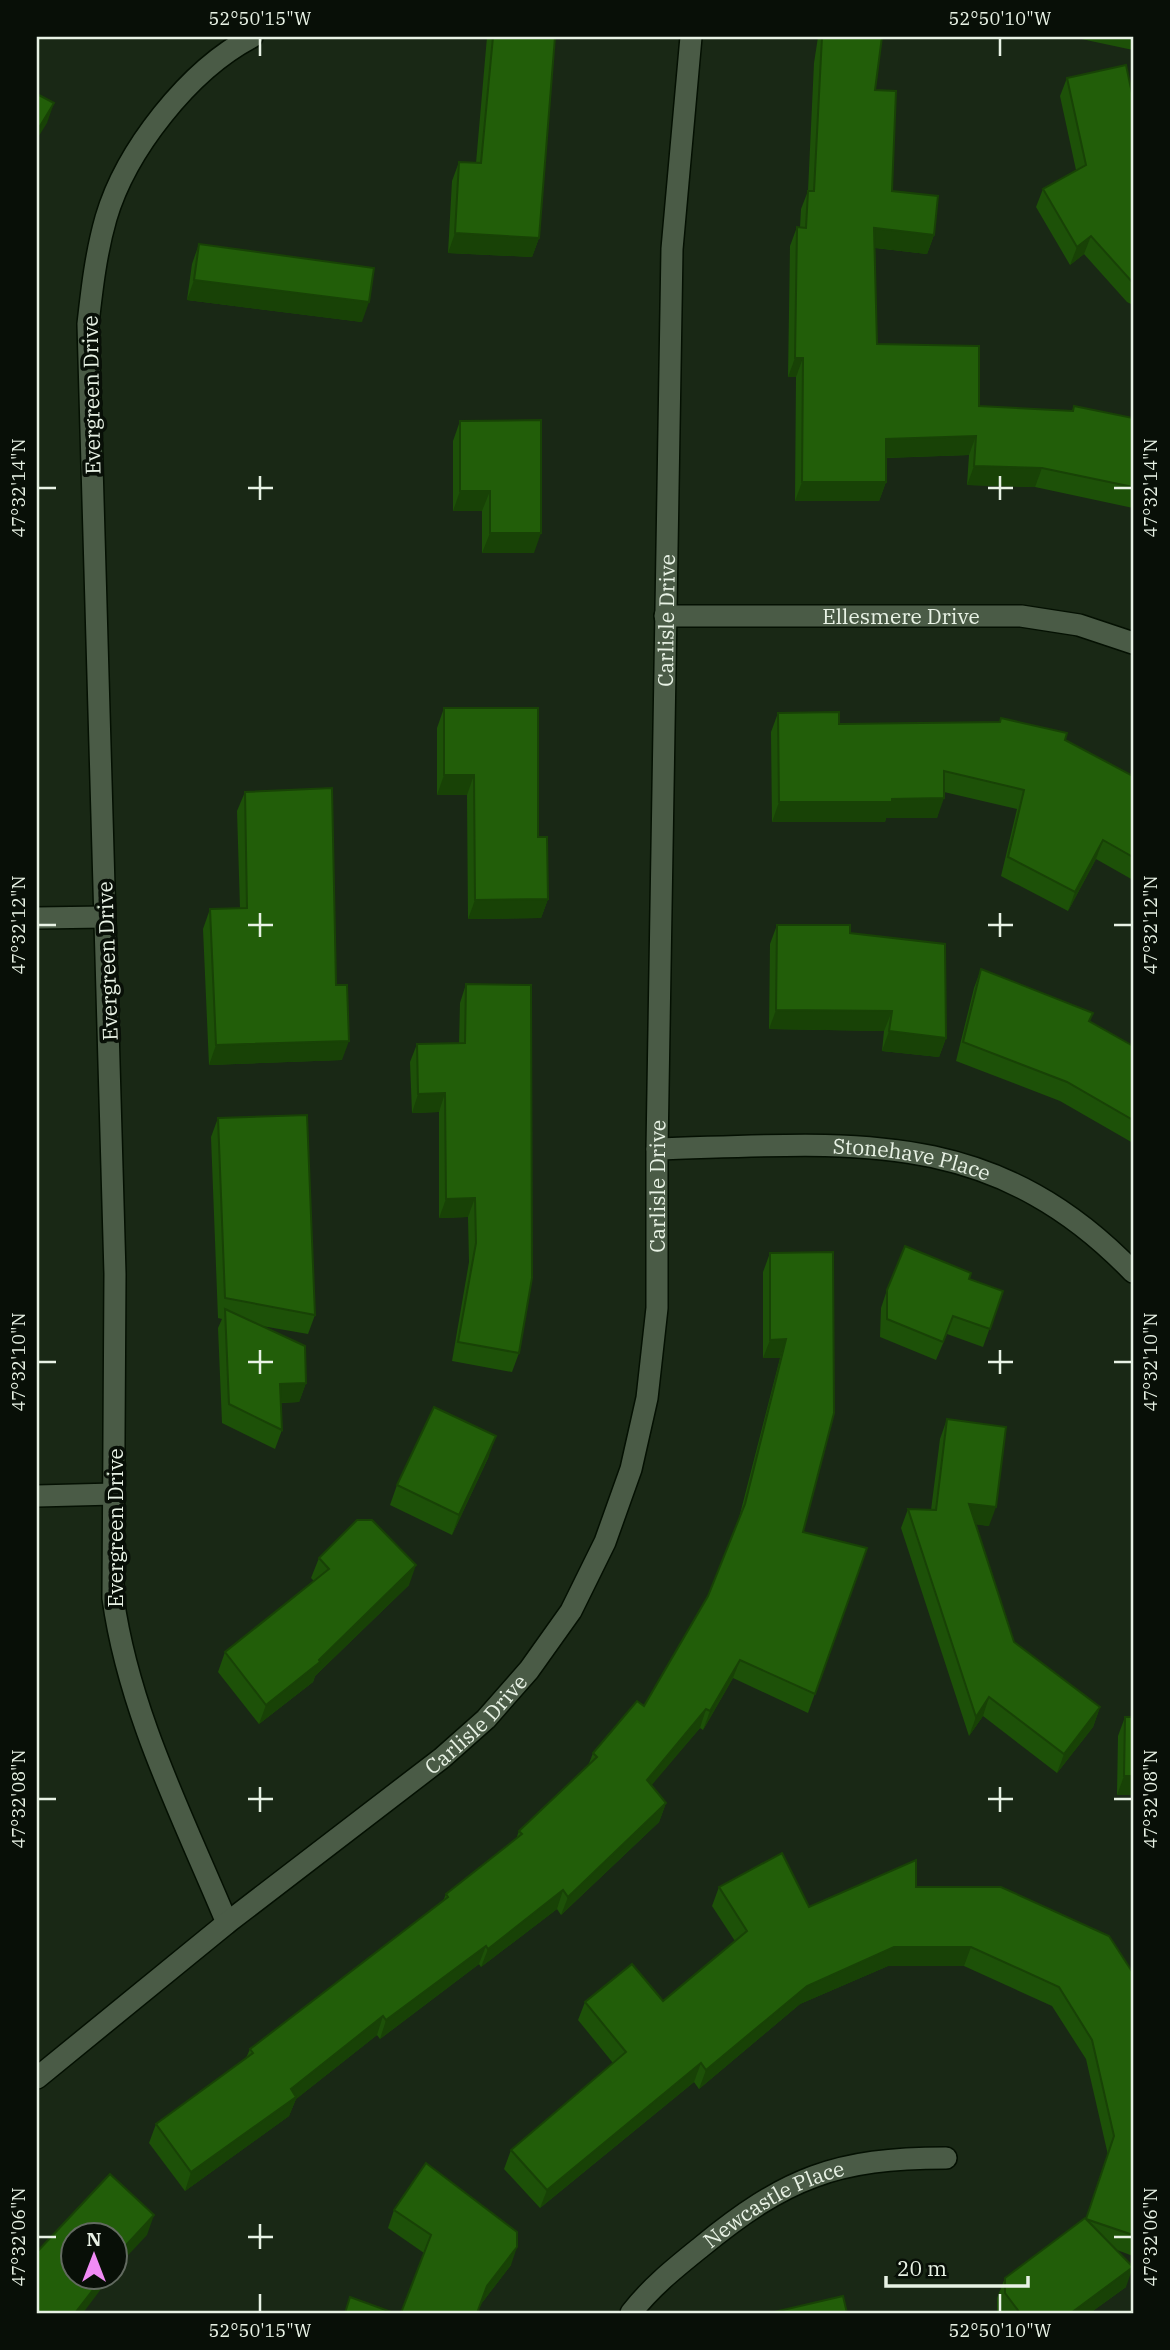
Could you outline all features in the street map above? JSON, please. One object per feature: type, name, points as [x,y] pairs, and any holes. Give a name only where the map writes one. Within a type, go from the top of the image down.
[{"type":"street","name":"Evergreen Drive","points":[[227,1923],[142,1719],[127,1673],[113,1598],[115,1274],[88,324],[94,268],[107,216],[128,166],[159,120],[198,76],[252,37]]},
{"type":"street","name":"Carlisle Drive","points":[[37,2078],[227,1923],[442,1758],[486,1719],[529,1670],[571,1611],[609,1530],[631,1469],[647,1398],[657,1308],[657,1149],[672,249],[691,37]]},
{"type":"street","name":"Ellesmere Drive","points":[[665,615],[1021,616],[1079,625],[1133,643]]},
{"type":"street","points":[[37,918],[105,917]]},
{"type":"street","name":"Stonehave Place","points":[[657,1149],[873,1146],[936,1155],[994,1174],[1053,1206],[1108,1246],[1133,1272]]},
{"type":"street","points":[[37,1496],[114,1494]]},
{"type":"street","name":"Newcastle Place","points":[[631,2313],[666,2275],[774,2192],[822,2172],[846,2167],[893,2160],[946,2158]]},
{"type":"building","points":[[493,37],[555,37],[539,238],[455,233],[459,162],[481,163]]},
{"type":"building","points":[[822,37],[882,37],[875,90],[896,91],[892,191],[938,196],[934,235],[874,228],[877,344],[979,346],[979,406],[1073,411],[1074,406],[1133,418],[1133,487],[1042,468],[974,466],[976,436],[886,439],[886,482],[802,482],[803,358],[795,358],[797,227],[806,228],[808,191],[814,191]]},
{"type":"building","points":[[1126,65],[1133,98],[1133,283],[1091,236],[1077,247],[1043,189],[1086,165],[1067,78]]},
{"type":"building","points":[[37,94],[54,103],[37,131]]},
{"type":"building","points":[[199,244],[374,268],[369,302],[194,280]]},
{"type":"building","points":[[541,420],[541,533],[490,533],[490,491],[460,491],[460,421]]},
{"type":"building","points":[[444,708],[538,708],[538,837],[547,837],[548,899],[475,900],[474,775],[444,775]]},
{"type":"building","points":[[839,712],[839,724],[1000,722],[1001,718],[1067,733],[1065,740],[1133,776],[1133,857],[1103,840],[1075,892],[1008,857],[1024,790],[944,771],[944,798],[892,799],[892,802],[779,802],[778,713]]},
{"type":"building","points":[[332,788],[336,985],[347,985],[349,1041],[216,1045],[210,909],[247,908],[245,792]]},
{"type":"building","points":[[777,925],[850,925],[850,933],[945,944],[946,1038],[889,1031],[892,1011],[776,1010]]},
{"type":"building","points":[[981,969],[1093,1013],[1089,1021],[1133,1046],[1133,1120],[1067,1082],[963,1042]]},
{"type":"building","points":[[466,984],[531,985],[532,1278],[519,1353],[458,1342],[476,1243],[475,1198],[446,1199],[445,1093],[418,1094],[417,1044],[465,1043]]},
{"type":"building","points":[[307,1115],[315,1315],[225,1298],[218,1118]]},
{"type":"building","points":[[905,1246],[971,1273],[969,1279],[1003,1291],[990,1329],[953,1316],[943,1342],[887,1319],[887,1290]]},
{"type":"building","points":[[833,1252],[834,1413],[803,1532],[867,1548],[815,1694],[740,1660],[710,1711],[706,1709],[647,1780],[666,1803],[568,1897],[563,1890],[488,1949],[486,1946],[386,2020],[383,2016],[291,2089],[296,2097],[191,2172],[156,2124],[253,2053],[250,2049],[448,1897],[446,1894],[522,1834],[519,1831],[597,1757],[593,1753],[637,1701],[644,1706],[708,1596],[745,1504],[786,1339],[770,1340],[770,1253]]},
{"type":"building","points":[[225,1309],[305,1346],[306,1383],[280,1384],[282,1430],[229,1404]]},
{"type":"building","points":[[434,1407],[496,1436],[459,1515],[397,1485]]},
{"type":"building","points":[[947,1419],[1006,1427],[996,1507],[969,1504],[1014,1642],[1100,1707],[1064,1754],[989,1697],[976,1717],[908,1509],[936,1510]]},
{"type":"building","points":[[357,1520],[372,1520],[416,1565],[319,1660],[320,1662],[266,1705],[225,1652],[329,1569],[319,1558]]},
{"type":"building","points":[[1125,1717],[1133,1717],[1133,1776],[1124,1776]]},
{"type":"building","points":[[782,1853],[809,1907],[916,1860],[916,1887],[1001,1887],[1109,1936],[1133,1973],[1133,2235],[1086,2219],[1114,2136],[1092,2040],[1059,1987],[971,1947],[894,1947],[807,1986],[706,2070],[701,2063],[547,2190],[511,2150],[626,2052],[585,2002],[632,1964],[663,2001],[747,1931],[719,1887]]},
{"type":"building","points":[[426,2163],[517,2232],[517,2247],[487,2286],[477,2313],[401,2313],[431,2235],[394,2210]]},
{"type":"building","points":[[110,2174],[154,2215],[130,2241],[130,2220],[67,2220]]},
{"type":"building","points":[[1085,2218],[1133,2267],[1071,2313],[1020,2313],[1005,2293],[1005,2278]]},
{"type":"building","points":[[60,2227],[60,2290],[93,2290],[75,2313],[37,2313],[37,2252]]},
{"type":"building","points":[[843,2296],[847,2313],[770,2313]]},
{"type":"building","points":[[350,2297],[394,2313],[345,2313]]}]
